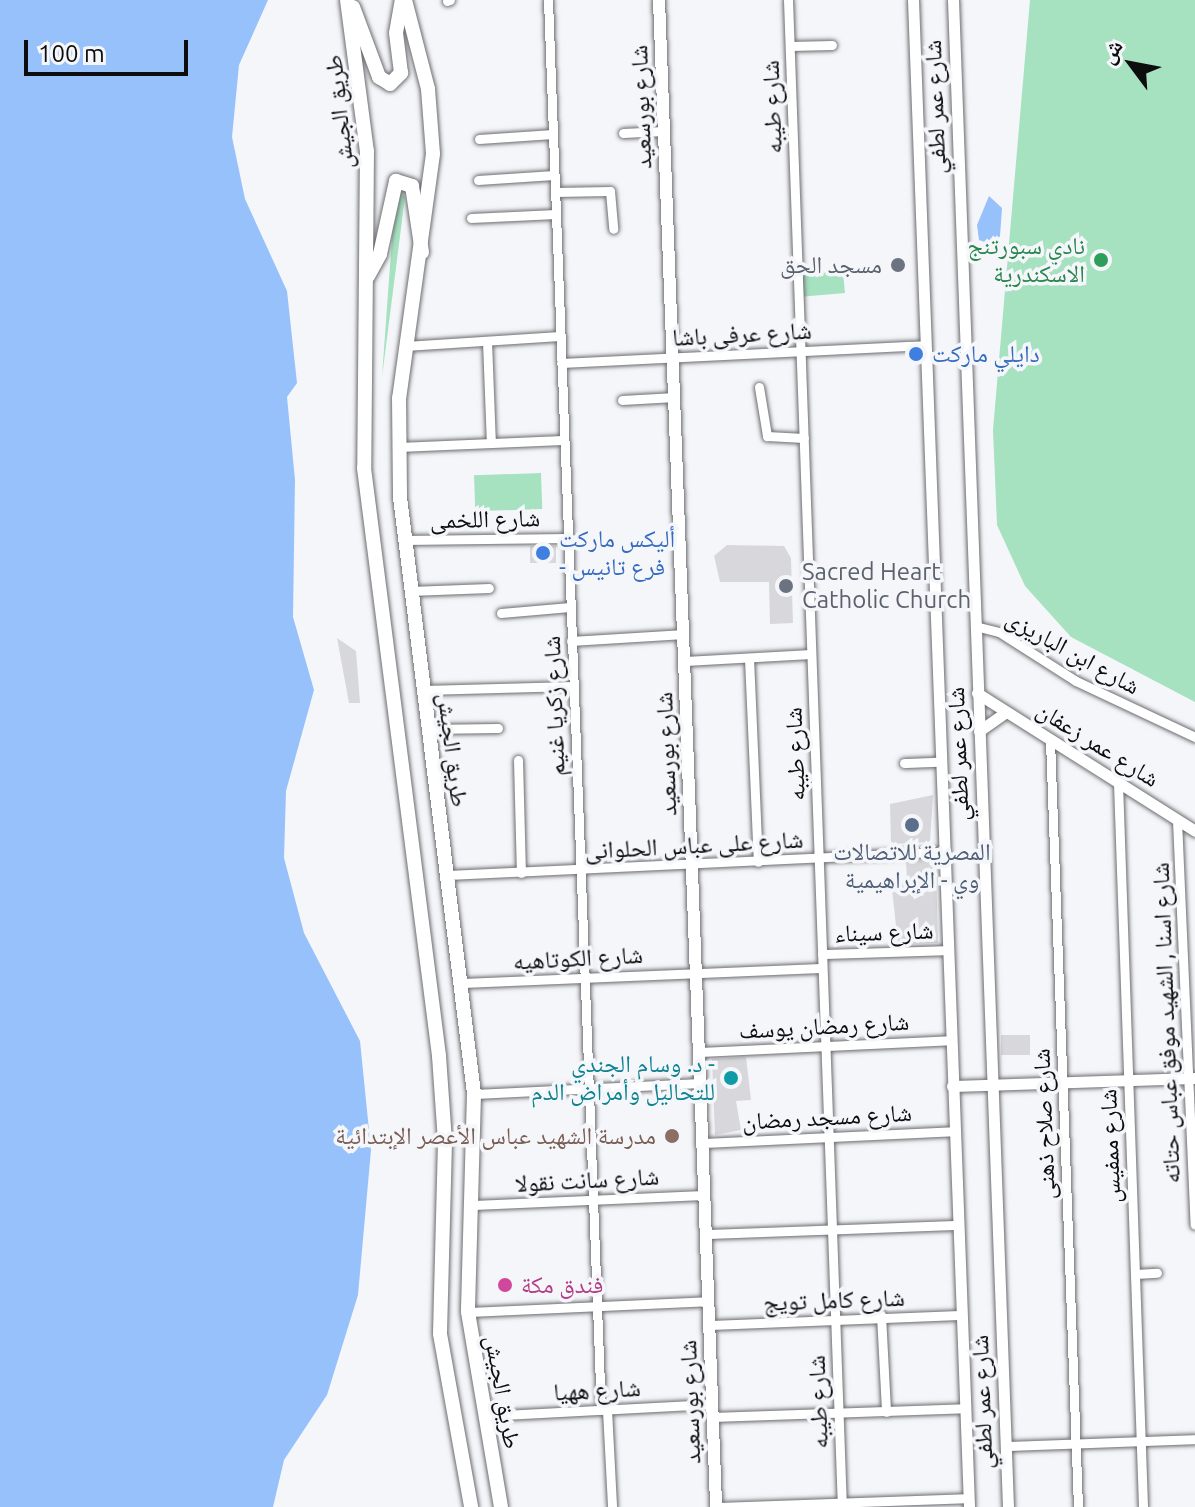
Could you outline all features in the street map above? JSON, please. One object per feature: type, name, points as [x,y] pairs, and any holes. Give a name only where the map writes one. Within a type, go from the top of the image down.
[{"type":"highway","points":[[348,0],[379,77],[390,84],[401,73],[396,33],[404,0]]},
{"type":"highway","name":"طريق الجيش","points":[[348,0],[367,151],[364,468],[439,1056],[445,1142],[440,1323],[471,1507]]},
{"type":"highway","name":"طريق الجيش","points":[[404,0],[432,122],[423,252],[405,346],[397,447],[403,540],[474,1094],[468,1312],[501,1507]]},
{"type":"highway","points":[[366,278],[380,254],[396,181],[412,186],[423,252]]},
{"type":"main road","name":"شارع بورسعيد","points":[[659,0],[716,1507]]},
{"type":"street","name":"شارع زكريا غنيم","points":[[548,0],[591,1200],[612,1507]]},
{"type":"street","name":"شارع طيبه","points":[[788,0],[842,1505]]},
{"type":"street","name":"شارع عمر لطفي","points":[[913,0],[969,1503]]},
{"type":"street","name":"شارع عمر لطفي","points":[[953,0],[1008,1507]]},
{"type":"street","points":[[790,46],[832,45]]},
{"type":"street","points":[[623,133],[664,131]]},
{"type":"street","points":[[479,139],[553,134]]},
{"type":"street","points":[[478,180],[554,175]]},
{"type":"street","points":[[555,192],[610,191],[613,229]]},
{"type":"street","points":[[471,218],[556,214]]},
{"type":"street","points":[[405,346],[560,336]]},
{"type":"street","points":[[487,341],[491,443]]},
{"type":"street","name":"شارع عرفى باشا","points":[[561,363],[926,345]]},
{"type":"street","points":[[759,387],[767,436],[804,438]]},
{"type":"street","points":[[622,400],[675,397]]},
{"type":"street","points":[[397,447],[564,440]]},
{"type":"street","name":"شارع اللخمى","points":[[403,540],[568,538]]},
{"type":"street","points":[[410,591],[489,588]]},
{"type":"street","points":[[501,613],[570,607]]},
{"type":"street","name":"شارع ابن الباريزى","points":[[975,626],[999,632],[1076,681],[1195,737]]},
{"type":"street","points":[[571,641],[684,634]]},
{"type":"street","points":[[685,661],[811,654]]},
{"type":"street","points":[[749,658],[758,862]]},
{"type":"street","points":[[423,690],[573,686]]},
{"type":"street","name":"شارع عمر زعفان","points":[[977,693],[1195,831]]},
{"type":"street","points":[[979,731],[1006,712]]},
{"type":"street","points":[[428,729],[498,728]]},
{"type":"street","name":"شارع صلاح ذهنى","points":[[1050,740],[1078,1507]]},
{"type":"street","points":[[518,760],[521,873]]},
{"type":"street","points":[[904,763],[940,762]]},
{"type":"street","name":"شارع ممفيس","points":[[1118,783],[1143,1507]]},
{"type":"street","name":"شارع اسنا , الشهيد موفق عباس حتاته","points":[[1177,820],[1192,1078],[1195,1225]]},
{"type":"street","name":"شارع على عباس الحلوانى","points":[[447,875],[943,852]]},
{"type":"street","name":"شارع سيناء","points":[[822,954],[947,950]]},
{"type":"street","name":"شارع الكوتاهيه","points":[[461,983],[822,968]]},
{"type":"street","name":"شارع رمضان يوسف","points":[[699,1052],[951,1040]]},
{"type":"street","points":[[952,1086],[1192,1078]]},
{"type":"street","points":[[474,1094],[701,1083]]},
{"type":"street","name":"شارع مسجد رمضان","points":[[703,1143],[954,1131]]},
{"type":"street","name":"شارع سانت نقولا","points":[[472,1205],[705,1195]]},
{"type":"street","points":[[706,1234],[957,1225]]},
{"type":"street","points":[[1135,1274],[1157,1273]]},
{"type":"street","points":[[468,1312],[708,1301]]},
{"type":"street","points":[[881,1315],[886,1412]]},
{"type":"street","name":"شارع كامل تويج","points":[[709,1325],[835,1321],[881,1315],[961,1315]]},
{"type":"street","name":"شارع ههيا","points":[[484,1416],[604,1410],[838,1413],[965,1408]]},
{"type":"street","points":[[1006,1446],[1195,1439]]},
{"type":"street","points":[[716,1507],[969,1503]]},
{"type":"green space","name":"نادي سبورتنج الاسكندرية","points":[[1030,0],[1195,0],[1195,702],[1071,637],[1025,586],[997,525],[993,430]]},
{"type":"green space","points":[[400,191],[405,197],[382,377],[395,196]]},
{"type":"green space","points":[[843,271],[845,293],[804,296],[802,275]]},
{"type":"green space","points":[[541,473],[542,509],[475,511],[474,475]]},
{"type":"water","points":[[0,0],[268,0],[239,65],[232,137],[245,199],[287,291],[297,383],[287,397],[295,480],[293,617],[314,690],[286,791],[284,858],[304,933],[360,1041],[371,1150],[358,1295],[327,1395],[284,1460],[273,1507],[0,1507]]},
{"type":"water","points":[[989,196],[1002,208],[1000,236],[993,245],[979,240],[977,225]]},
{"type":"building","name":"Sacred Heart Catholic Church","points":[[727,545],[784,546],[791,558],[793,623],[770,624],[769,582],[720,582],[714,556]]},
{"type":"building","name":"أليكس ماركت - فرع تانيس","points":[[530,546],[556,546],[556,563],[530,563]]},
{"type":"building","points":[[337,638],[356,651],[360,703],[349,703]]},
{"type":"building","name":"المصرية للاتصالات وي - الإبراهيمية","points":[[933,795],[930,842],[891,844],[890,804]]},
{"type":"building","points":[[936,860],[938,943],[898,944],[891,880],[907,880],[906,861]]},
{"type":"building","points":[[1001,1035],[1030,1035],[1030,1055],[1001,1055]]},
{"type":"building","name":"د. وسام الجندي - للتحاليل وأمراض الدم","points":[[746,1057],[751,1100],[736,1101],[741,1130],[715,1135],[712,1059]]},
{"type":"place","name":"نادي سبورتنج الاسكندرية","points":[[1101,260]]},
{"type":"place","name":"مسجد الحق","points":[[898,265]]},
{"type":"place","name":"دايلي ماركت","points":[[916,354]]},
{"type":"place","name":"أليكس ماركت - فرع تانيس","points":[[543,553]]},
{"type":"place","name":"Sacred Heart Catholic Church","points":[[786,586]]},
{"type":"place","name":"المصرية للاتصالات وي - الإبراهيمية","points":[[912,825]]},
{"type":"place","name":"د. وسام الجندي - للتحاليل وأمراض الدم","points":[[731,1078]]},
{"type":"place","name":"مدرسة الشهيد عباس الأعصر الإبتدائية","points":[[672,1136]]},
{"type":"place","name":"فندق مكة","points":[[505,1285]]}]
